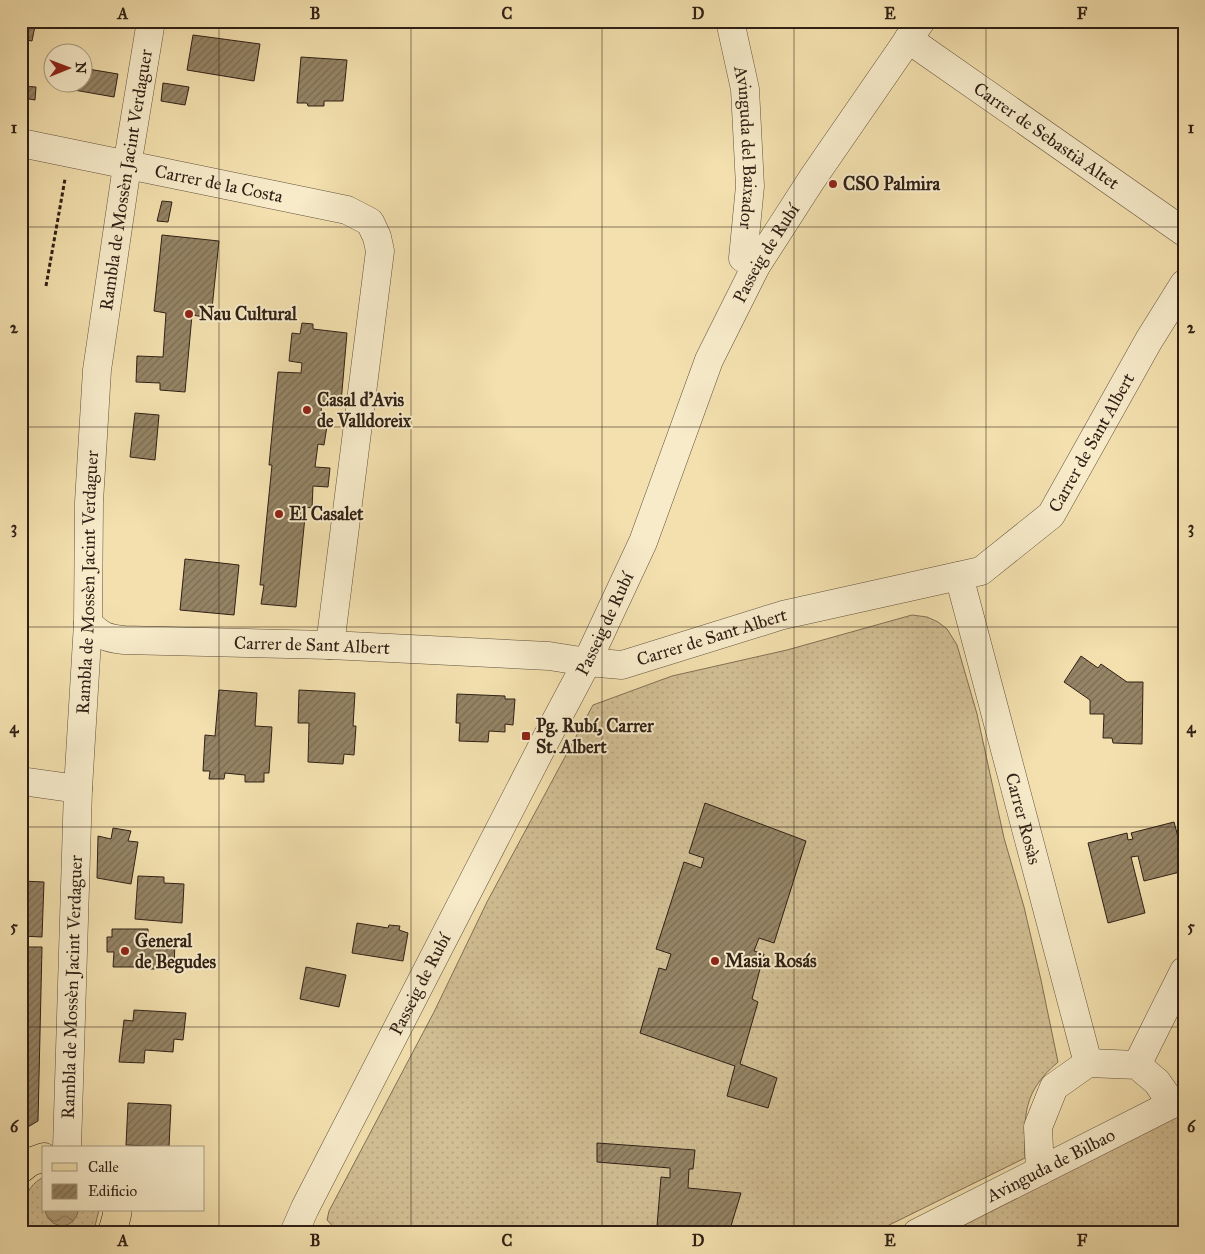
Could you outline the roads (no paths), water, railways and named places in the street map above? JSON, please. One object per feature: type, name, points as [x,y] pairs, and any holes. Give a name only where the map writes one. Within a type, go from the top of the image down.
[{"type":"main road","points":[[21,1169],[30,1162],[42,1157]]},
{"type":"street","name":"Rambla de Mossèn Jacint Verdaguer","points":[[67,1146],[78,789],[88,623],[89,502],[97,370],[126,166],[151,21]]},
{"type":"street","name":"Avinguda del Baixador","points":[[730,21],[745,89],[750,186],[743,258],[756,266]]},
{"type":"street","name":"Passeig de Rubí","points":[[294,1233],[305,1208],[587,662],[643,542],[709,360],[756,266],[812,179],[915,30]]},
{"type":"street","name":"Carrer de Sebastià Altet","points":[[915,30],[1184,232]]},
{"type":"street","name":"Carrer de la Costa","points":[[21,143],[348,210],[370,222],[377,237],[380,251],[330,645]]},
{"type":"street","name":"Carrer de Sant Albert","points":[[88,623],[106,638],[124,640],[330,645],[549,656],[587,662],[622,664],[783,616],[981,571],[1052,515],[1149,340],[1184,284]]},
{"type":"street","name":"Carrer Rosàs","points":[[959,576],[1088,1063]]},
{"type":"street","points":[[21,781],[78,789]]},
{"type":"street","points":[[1137,1065],[1184,971]]},
{"type":"street","points":[[1040,1171],[1038,1127],[1054,1087],[1088,1063],[1137,1065],[1178,1101]]},
{"type":"street","name":"Avinguda de Bilbao","points":[[917,1233],[1178,1101]]},
{"type":"water","points":[[46,1212],[78,1212],[71,1223],[61,1226],[51,1221]]},
{"type":"place","name":"CSO Palmira","points":[[833,184]]},
{"type":"place","name":"Nau Cultural","points":[[189,314]]},
{"type":"place","name":"Casal d'Avis de Valldoreix","points":[[307,410]]},
{"type":"place","name":"El Casalet","points":[[279,514]]},
{"type":"place","name":"Pg. Rubí, Carrer St. Albert","points":[[526,736]]},
{"type":"place","name":"General de Begudes","points":[[125,951]]},
{"type":"place","name":"Masia Rosás","points":[[715,961]]}]
